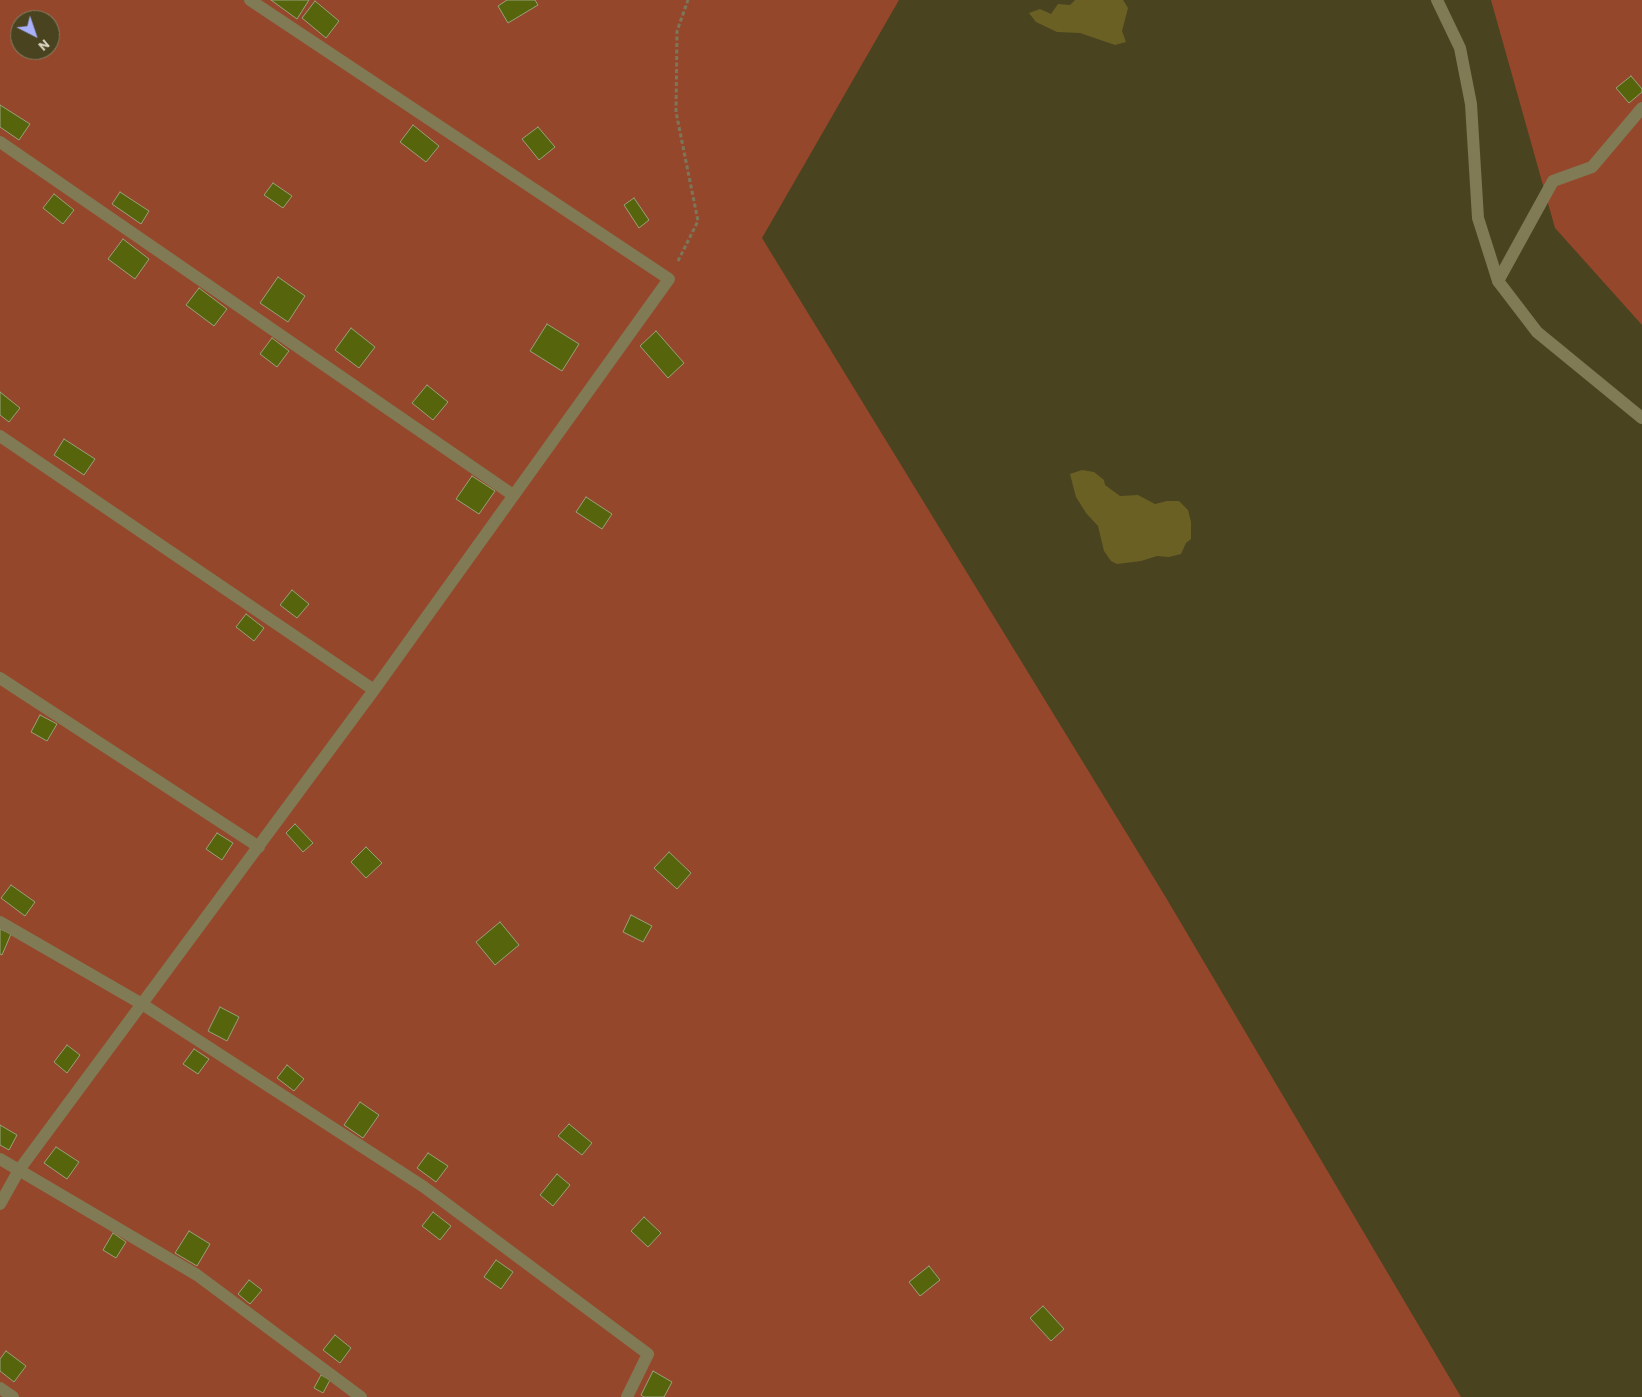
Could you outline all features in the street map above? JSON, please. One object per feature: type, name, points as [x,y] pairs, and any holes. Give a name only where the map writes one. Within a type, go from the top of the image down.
[{"type":"street","points":[[0,1204],[19,1170],[374,690],[669,279],[250,0]]},
{"type":"street","points":[[1437,0],[1460,48],[1471,104],[1478,218],[1498,281],[1537,332],[1642,418]]},
{"type":"street","points":[[1498,281],[1553,180],[1592,166],[1642,108]]},
{"type":"street","points":[[0,142],[513,495]]},
{"type":"street","points":[[0,436],[374,690]]},
{"type":"street","points":[[0,678],[258,847]]},
{"type":"street","points":[[0,922],[142,1004],[424,1187],[648,1354],[627,1397]]},
{"type":"street","points":[[0,1159],[197,1274],[361,1397]]},
{"type":"street","points":[[0,1388],[13,1397]]},
{"type":"path","points":[[669,279],[698,222],[676,112],[677,31],[688,0]]},
{"type":"shaded area","points":[[0,0],[899,0],[762,238],[1165,896],[1461,1397],[0,1397]]},
{"type":"shaded area","points":[[1075,0],[1123,0],[1128,8],[1122,31],[1126,42],[1115,45],[1080,33],[1057,32],[1036,22],[1029,13],[1040,9],[1051,14],[1058,4],[1070,5]]},
{"type":"shaded area","points":[[1491,0],[1642,0],[1642,325],[1555,228]]},
{"type":"shaded area","points":[[1082,470],[1094,472],[1104,480],[1105,485],[1120,496],[1138,495],[1155,504],[1179,501],[1188,510],[1191,522],[1191,539],[1186,543],[1181,554],[1169,557],[1157,556],[1141,561],[1117,564],[1111,561],[1104,551],[1098,526],[1086,513],[1076,497],[1070,474]]},
{"type":"building","points":[[271,0],[309,0],[297,19]]},
{"type":"building","points":[[507,0],[535,0],[538,5],[508,23],[498,6]]},
{"type":"building","points":[[315,1],[339,21],[326,38],[302,18]]},
{"type":"building","points":[[1631,76],[1642,89],[1642,92],[1629,103],[1616,88]]},
{"type":"building","points":[[0,105],[30,124],[19,140],[0,127]]},
{"type":"building","points":[[413,125],[439,146],[426,162],[400,142]]},
{"type":"building","points":[[538,127],[555,147],[539,160],[522,139]]},
{"type":"building","points":[[273,183],[292,196],[283,208],[264,195]]},
{"type":"building","points":[[120,192],[149,211],[141,224],[112,204]]},
{"type":"building","points":[[54,194],[74,210],[63,224],[43,208]]},
{"type":"building","points":[[634,198],[649,220],[639,228],[624,205]]},
{"type":"building","points":[[123,239],[149,259],[135,279],[108,259]]},
{"type":"building","points":[[278,277],[305,296],[288,322],[260,303]]},
{"type":"building","points":[[199,288],[227,309],[214,326],[186,305]]},
{"type":"building","points":[[547,324],[579,344],[562,371],[530,351]]},
{"type":"building","points":[[351,328],[375,347],[359,368],[335,350]]},
{"type":"building","points":[[656,331],[684,363],[668,378],[640,346]]},
{"type":"building","points":[[272,338],[289,351],[277,367],[260,354]]},
{"type":"building","points":[[427,385],[448,402],[433,420],[412,403]]},
{"type":"building","points":[[0,392],[20,408],[9,422],[0,415]]},
{"type":"building","points":[[64,439],[95,459],[84,475],[54,455]]},
{"type":"building","points":[[472,476],[495,491],[479,514],[456,499]]},
{"type":"building","points":[[586,497],[612,514],[602,529],[576,512]]},
{"type":"building","points":[[292,590],[309,604],[297,618],[280,605]]},
{"type":"building","points":[[246,614],[264,628],[254,641],[236,627]]},
{"type":"building","points":[[40,715],[57,724],[47,741],[31,732]]},
{"type":"building","points":[[295,824],[313,843],[303,852],[286,833]]},
{"type":"building","points":[[217,833],[233,843],[222,860],[206,849]]},
{"type":"building","points":[[366,847],[382,863],[366,878],[351,862]]},
{"type":"building","points":[[669,852],[691,873],[677,889],[654,868]]},
{"type":"building","points":[[11,885],[35,902],[25,916],[1,898]]},
{"type":"building","points":[[631,915],[652,926],[643,942],[623,932]]},
{"type":"building","points":[[500,922],[519,945],[495,965],[476,942]]},
{"type":"building","points":[[0,929],[11,934],[2,955],[0,954]]},
{"type":"building","points":[[220,1007],[239,1017],[227,1041],[208,1031]]},
{"type":"building","points":[[67,1045],[80,1055],[67,1073],[54,1062]]},
{"type":"building","points":[[194,1049],[209,1059],[198,1074],[183,1064]]},
{"type":"building","points":[[287,1065],[304,1079],[294,1091],[277,1078]]},
{"type":"building","points":[[360,1102],[379,1115],[363,1138],[344,1125]]},
{"type":"building","points":[[569,1124],[592,1143],[582,1155],[558,1136]]},
{"type":"building","points":[[0,1125],[17,1135],[9,1150],[0,1145]]},
{"type":"building","points":[[56,1147],[79,1162],[67,1179],[44,1163]]},
{"type":"building","points":[[428,1153],[448,1166],[436,1182],[417,1168]]},
{"type":"building","points":[[557,1174],[570,1185],[553,1206],[540,1195]]},
{"type":"building","points":[[433,1212],[451,1226],[440,1240],[422,1226]]},
{"type":"building","points":[[644,1217],[661,1233],[648,1247],[631,1231]]},
{"type":"building","points":[[189,1231],[210,1244],[197,1266],[175,1253]]},
{"type":"building","points":[[113,1233],[126,1242],[116,1258],[103,1250]]},
{"type":"building","points":[[496,1260],[513,1272],[501,1289],[484,1277]]},
{"type":"building","points":[[929,1266],[940,1280],[920,1296],[909,1282]]},
{"type":"building","points":[[249,1280],[262,1290],[250,1304],[238,1294]]},
{"type":"building","points":[[1043,1306],[1064,1329],[1051,1341],[1030,1318]]},
{"type":"building","points":[[335,1335],[351,1348],[340,1363],[323,1350]]},
{"type":"building","points":[[6,1351],[26,1366],[14,1382],[0,1371],[0,1359]]},
{"type":"building","points":[[653,1371],[672,1382],[664,1397],[644,1397],[641,1395]]},
{"type":"building","points":[[321,1375],[330,1380],[323,1393],[314,1388]]}]
